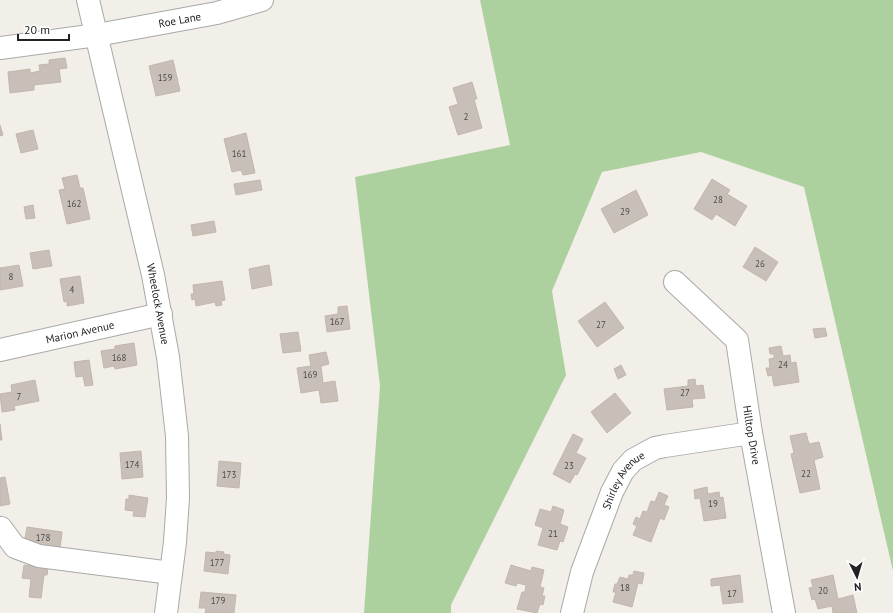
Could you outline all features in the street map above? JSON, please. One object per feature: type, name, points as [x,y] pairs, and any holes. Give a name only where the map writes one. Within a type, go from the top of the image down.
[{"type":"street","name":"Wheelock Avenue","points":[[88,0],[154,275],[168,357],[178,457],[178,498],[175,542],[166,613]]},
{"type":"street","name":"Roe Lane","points":[[0,48],[97,34],[217,13],[262,0]]},
{"type":"street","name":"Hilltop Drive","points":[[675,282],[737,340],[751,433],[784,613]]},
{"type":"street","name":"Marion Avenue","points":[[0,350],[161,314]]},
{"type":"street","name":"Shirley Avenue","points":[[572,613],[582,572],[612,492],[623,471],[633,460],[655,448],[751,433]]},
{"type":"street","points":[[1,528],[15,547],[39,556],[171,573]]},
{"type":"green space","points":[[480,0],[893,0],[893,571],[804,187],[701,152],[602,172],[552,291],[566,375],[451,605],[451,613],[364,613],[380,386],[355,177],[510,145]]},
{"type":"building","points":[[65,58],[67,68],[59,69],[61,82],[34,85],[34,90],[10,93],[8,72],[30,69],[30,73],[40,71],[39,65],[49,64],[49,60]]},
{"type":"building","points":[[173,60],[180,91],[156,96],[149,66]]},
{"type":"building","points":[[472,82],[477,99],[474,99],[482,128],[458,135],[449,107],[458,104],[453,88]]},
{"type":"building","points":[[0,125],[3,135],[0,136]]},
{"type":"building","points":[[33,130],[38,149],[21,153],[16,134]]},
{"type":"building","points":[[246,133],[255,173],[243,175],[241,170],[232,172],[224,139]]},
{"type":"building","points":[[77,175],[80,188],[83,188],[90,219],[67,224],[59,190],[65,189],[62,178]]},
{"type":"building","points":[[712,179],[730,190],[727,194],[747,206],[735,226],[716,214],[712,220],[694,209]]},
{"type":"building","points":[[260,180],[262,190],[236,195],[234,184]]},
{"type":"building","points":[[636,190],[648,215],[614,233],[601,209]]},
{"type":"building","points":[[33,205],[35,218],[26,219],[24,207]]},
{"type":"building","points":[[214,221],[216,232],[193,236],[191,225]]},
{"type":"building","points":[[755,247],[778,262],[766,281],[743,267]]},
{"type":"building","points":[[49,250],[52,266],[33,269],[30,253]]},
{"type":"building","points":[[19,265],[23,286],[0,290],[0,268]]},
{"type":"building","points":[[269,265],[272,285],[252,289],[249,269]]},
{"type":"building","points":[[80,276],[84,303],[67,306],[67,301],[64,302],[60,279]]},
{"type":"building","points":[[222,281],[225,300],[221,301],[222,305],[216,306],[215,302],[196,306],[195,299],[192,300],[191,294],[194,294],[193,285]]},
{"type":"building","points":[[605,302],[624,328],[597,347],[578,321]]},
{"type":"building","points":[[347,306],[350,329],[327,332],[325,316],[338,314],[338,307]]},
{"type":"building","points":[[825,328],[827,336],[815,338],[813,329]]},
{"type":"building","points":[[298,332],[301,351],[283,353],[280,334]]},
{"type":"building","points":[[134,343],[137,365],[115,369],[114,366],[104,368],[101,351],[115,349],[115,346]]},
{"type":"building","points":[[781,346],[783,356],[790,355],[791,363],[796,362],[799,382],[774,386],[772,375],[768,376],[766,368],[770,368],[769,359],[774,358],[774,354],[770,354],[769,348]]},
{"type":"building","points":[[326,352],[329,364],[321,366],[323,383],[335,381],[338,401],[321,403],[319,390],[301,393],[297,368],[311,366],[309,355]]},
{"type":"building","points":[[89,360],[93,385],[85,386],[83,376],[76,377],[74,362]]},
{"type":"building","points":[[621,365],[626,375],[618,379],[614,369]]},
{"type":"building","points":[[695,379],[696,386],[703,385],[705,398],[692,399],[693,407],[667,410],[664,389],[688,386],[688,380]]},
{"type":"building","points":[[35,380],[39,401],[14,406],[15,410],[2,412],[0,394],[12,392],[11,385]]},
{"type":"building","points":[[615,393],[631,413],[607,433],[591,412]]},
{"type":"building","points":[[0,424],[2,440],[0,440]]},
{"type":"building","points":[[806,433],[809,444],[819,442],[823,457],[814,460],[820,489],[800,493],[791,454],[794,453],[790,436]]},
{"type":"building","points":[[573,434],[583,439],[576,453],[586,458],[577,475],[575,474],[570,483],[553,474]]},
{"type":"building","points":[[141,451],[143,477],[122,479],[120,453]]},
{"type":"building","points":[[219,461],[241,463],[239,488],[217,486]]},
{"type":"building","points":[[5,477],[10,504],[0,506],[0,478]]},
{"type":"building","points":[[707,487],[708,494],[719,492],[720,498],[723,497],[726,518],[704,521],[700,498],[695,499],[694,490]]},
{"type":"building","points":[[659,492],[668,496],[664,505],[669,507],[664,520],[660,518],[651,542],[633,535],[637,526],[633,524],[636,517],[640,519],[643,511],[647,512],[651,501],[655,502]]},
{"type":"building","points":[[129,495],[148,498],[145,517],[133,516],[134,511],[125,510],[126,499],[129,499]]},
{"type":"building","points":[[553,506],[564,510],[560,524],[568,527],[563,542],[560,541],[557,550],[538,545],[543,528],[535,525],[540,509],[551,512]]},
{"type":"building","points":[[27,527],[62,532],[60,549],[24,544]]},
{"type":"building","points":[[216,551],[224,552],[223,554],[230,555],[228,574],[204,571],[206,552],[216,553]]},
{"type":"building","points":[[24,565],[48,568],[47,575],[44,575],[41,598],[29,597],[31,579],[22,578]]},
{"type":"building","points":[[511,565],[531,571],[532,567],[544,570],[540,587],[544,588],[542,596],[545,596],[543,605],[540,604],[537,613],[517,609],[522,592],[525,592],[526,585],[517,583],[516,586],[505,583]]},
{"type":"building","points":[[634,571],[644,573],[642,584],[638,583],[632,607],[613,602],[616,592],[613,592],[615,584],[617,584],[620,577],[628,579],[629,575],[633,575]]},
{"type":"building","points":[[740,575],[743,602],[723,604],[720,585],[711,586],[711,579]]},
{"type":"building","points":[[833,575],[838,599],[853,595],[857,613],[833,613],[832,606],[818,609],[815,599],[812,600],[809,588],[813,587],[811,580]]},
{"type":"building","points":[[201,592],[236,595],[234,613],[205,613],[206,608],[199,608]]}]
